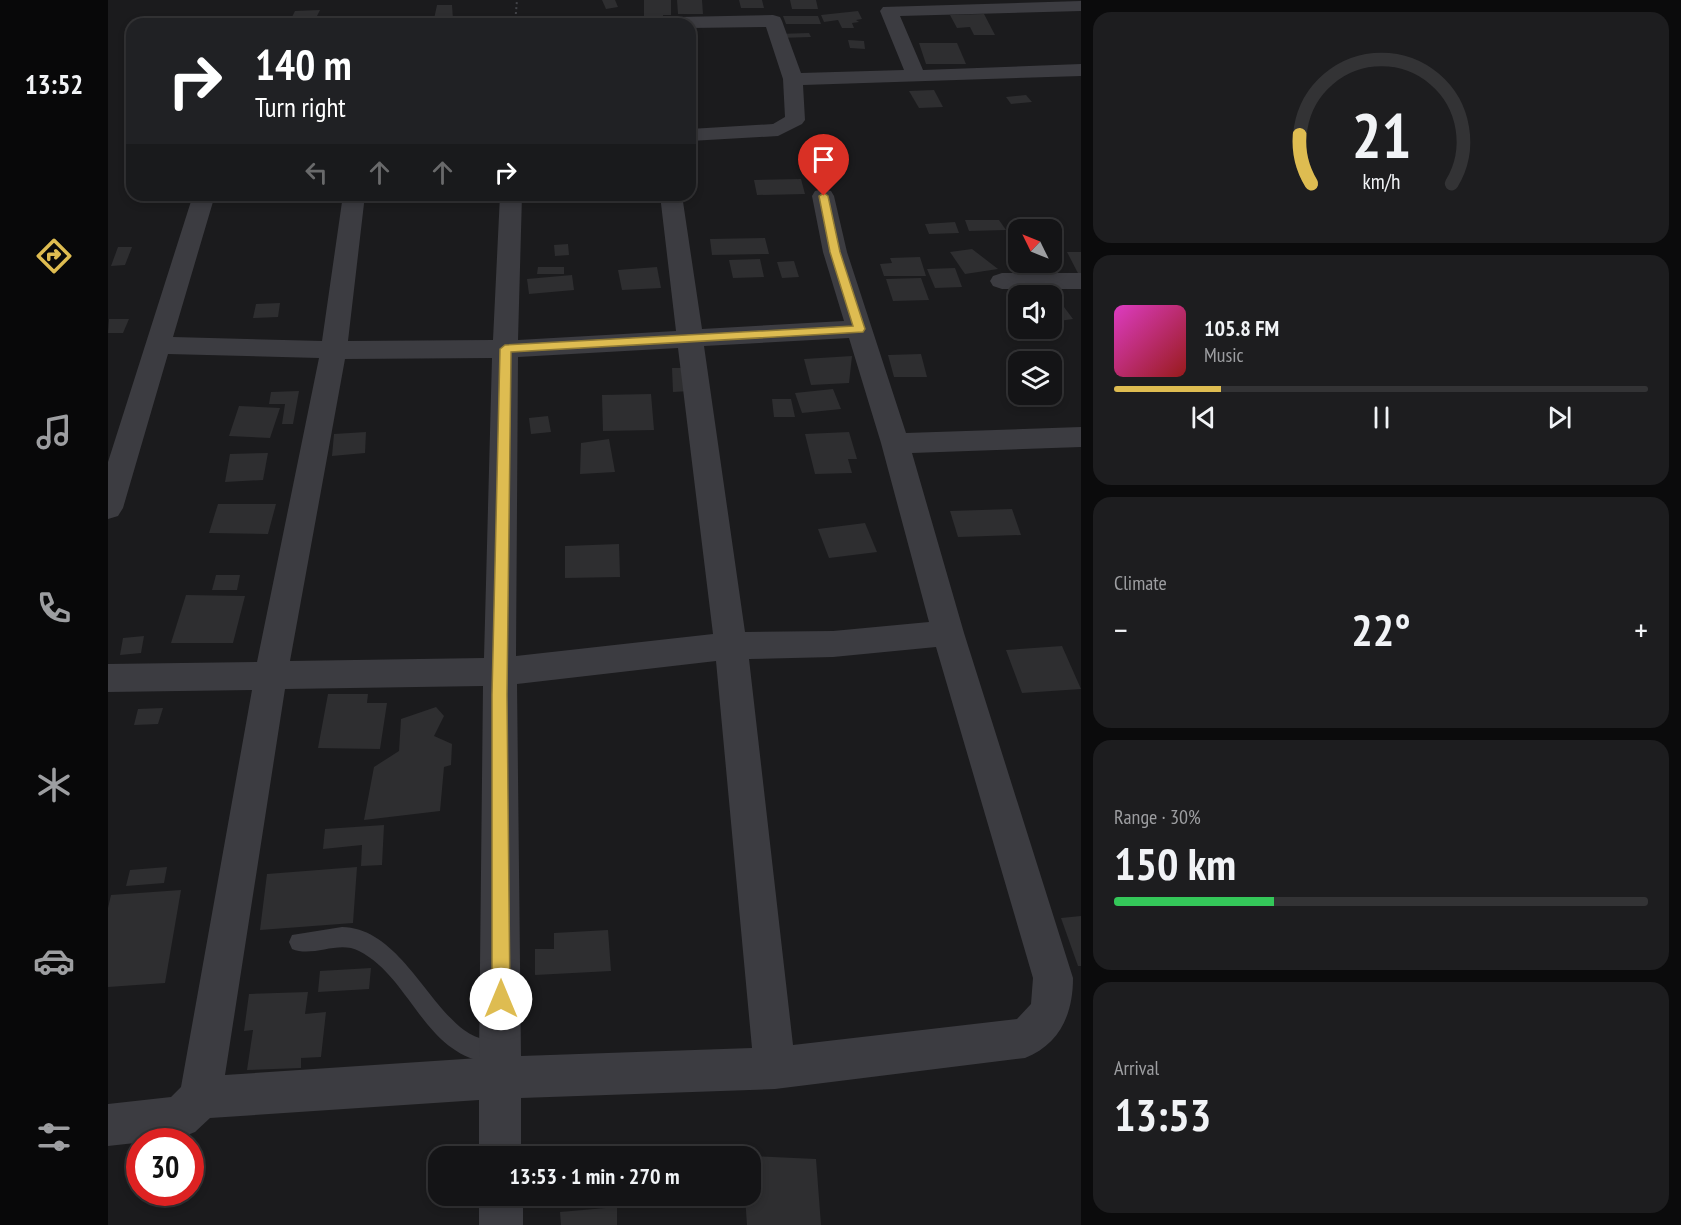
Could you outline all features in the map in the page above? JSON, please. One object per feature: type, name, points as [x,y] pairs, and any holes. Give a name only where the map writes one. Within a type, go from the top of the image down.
[{"type":"street","points":[[696,135],[778,130],[785,128],[795,120],[793,79],[773,21],[771,0]]},
{"type":"street","points":[[916,76],[887,5],[1081,6]]},
{"type":"street","points":[[696,23],[773,21]]},
{"type":"street","points":[[793,79],[1081,70]]},
{"type":"street","points":[[200,1098],[500,1066],[775,1068],[1025,1038],[1043,1024],[1053,1003],[1053,978],[948,633],[895,443],[835,252],[824,196]]},
{"type":"street","points":[[108,508],[202,201]]},
{"type":"street","points":[[108,1125],[180,1117],[200,1098],[271,674],[334,350],[353,201]]},
{"type":"street","points":[[500,1146],[500,672],[505,349],[511,201]]},
{"type":"street","points":[[672,201],[731,646],[775,1068]]},
{"type":"street","points":[[1002,281],[1081,281]]},
{"type":"street","points":[[159,345],[334,350],[505,349],[859,329]]},
{"type":"street","points":[[895,443],[1081,436]]},
{"type":"street","points":[[108,678],[500,672],[731,646],[832,644],[948,633]]},
{"type":"street","points":[[501,1206],[501,1225]]},
{"type":"lane","points":[[299,942],[352,937],[369,943],[452,1034],[500,1066]]},
{"type":"path","points":[[516,18],[517,0]]},
{"type":"building","points":[[602,0],[615,0],[618,7],[606,9]]},
{"type":"building","points":[[644,0],[671,0],[671,15],[663,15],[663,18],[644,18]]},
{"type":"building","points":[[677,0],[702,0],[703,14],[678,14]]},
{"type":"building","points":[[739,0],[762,0],[764,8],[741,8]]},
{"type":"building","points":[[790,0],[816,0],[818,9],[792,9]]},
{"type":"building","points":[[437,5],[452,5],[453,18],[434,18]]},
{"type":"building","points":[[320,10],[316,18],[292,18],[295,11]]},
{"type":"building","points":[[858,11],[862,19],[852,23],[854,28],[842,28],[838,20],[824,22],[821,15]]},
{"type":"building","points":[[984,14],[995,35],[974,35],[970,27],[957,28],[950,15]]},
{"type":"building","points":[[783,16],[818,16],[821,24],[786,24]]},
{"type":"building","points":[[809,33],[811,37],[779,38],[778,34]]},
{"type":"building","points":[[848,40],[864,41],[865,49],[850,48]]},
{"type":"building","points":[[919,43],[957,43],[966,64],[926,64]]},
{"type":"building","points":[[934,90],[943,107],[919,108],[909,91]]},
{"type":"building","points":[[1026,95],[1032,102],[1011,104],[1006,97]]},
{"type":"building","points":[[801,179],[805,194],[757,195],[754,180]]},
{"type":"building","points":[[965,220],[999,220],[1006,230],[969,231]]},
{"type":"building","points":[[955,222],[959,233],[929,234],[925,224]]},
{"type":"building","points":[[765,238],[769,254],[712,255],[710,239]]},
{"type":"building","points":[[568,244],[569,255],[555,256],[554,245]]},
{"type":"building","points":[[118,247],[132,247],[125,265],[111,266]]},
{"type":"building","points":[[972,249],[998,269],[965,274],[950,252]]},
{"type":"building","points":[[1067,252],[1081,252],[1081,279]]},
{"type":"building","points":[[920,257],[926,276],[884,276],[880,264],[892,263],[890,258]]},
{"type":"building","points":[[760,259],[764,277],[733,278],[729,260]]},
{"type":"building","points":[[794,261],[799,277],[782,278],[777,262]]},
{"type":"building","points":[[538,267],[564,267],[564,274],[537,274]]},
{"type":"building","points":[[657,267],[661,288],[622,290],[618,270]]},
{"type":"building","points":[[955,268],[962,287],[935,288],[927,269]]},
{"type":"building","points":[[572,275],[574,290],[529,294],[527,279]]},
{"type":"building","points":[[921,278],[929,300],[893,301],[886,279]]},
{"type":"building","points":[[280,303],[278,317],[253,318],[256,304]]},
{"type":"building","points":[[1062,304],[1073,319],[1062,321]]},
{"type":"building","points":[[109,319],[129,319],[123,333],[108,333]]},
{"type":"building","points":[[921,354],[927,377],[894,377],[888,355]]},
{"type":"building","points":[[852,356],[849,383],[811,385],[804,359]]},
{"type":"building","points":[[672,368],[688,368],[690,391],[673,392]]},
{"type":"building","points":[[833,389],[841,409],[802,413],[795,393]]},
{"type":"building","points":[[299,391],[293,424],[282,424],[285,404],[269,404],[271,392]]},
{"type":"building","points":[[651,394],[654,430],[603,431],[602,395]]},
{"type":"building","points":[[772,399],[791,399],[795,417],[774,417]]},
{"type":"building","points":[[239,406],[280,408],[270,438],[229,436]]},
{"type":"building","points":[[548,416],[551,432],[531,434],[529,418]]},
{"type":"building","points":[[366,432],[365,453],[332,456],[334,434]]},
{"type":"building","points":[[849,432],[857,459],[848,459],[852,473],[815,474],[805,434]]},
{"type":"building","points":[[609,439],[615,472],[580,474],[581,443]]},
{"type":"building","points":[[268,453],[263,480],[225,482],[230,454]]},
{"type":"building","points":[[218,504],[276,504],[268,534],[209,533]]},
{"type":"building","points":[[1012,509],[1021,535],[958,537],[950,511]]},
{"type":"building","points":[[865,523],[877,552],[829,558],[818,529]]},
{"type":"building","points":[[619,544],[620,577],[565,578],[565,546]]},
{"type":"building","points":[[216,575],[240,575],[237,590],[212,590]]},
{"type":"building","points":[[186,595],[245,596],[233,643],[171,643]]},
{"type":"building","points":[[144,636],[141,653],[120,655],[123,638]]},
{"type":"building","points":[[1062,646],[1081,689],[1022,693],[1006,650]]},
{"type":"building","points":[[328,694],[368,694],[367,703],[387,703],[380,749],[318,748]]},
{"type":"building","points":[[436,707],[444,716],[434,736],[452,744],[451,765],[444,767],[440,811],[364,820],[374,767],[399,751],[401,719]]},
{"type":"building","points":[[163,708],[158,724],[134,725],[138,709]]},
{"type":"building","points":[[384,825],[382,865],[361,866],[362,845],[323,849],[325,829]]},
{"type":"building","points":[[167,867],[164,883],[126,886],[130,870]]},
{"type":"building","points":[[357,867],[353,923],[260,930],[267,874]]},
{"type":"building","points":[[181,890],[165,983],[108,987],[108,908],[111,895]]},
{"type":"building","points":[[1081,916],[1081,966],[1078,966],[1061,918]]},
{"type":"building","points":[[608,930],[611,971],[535,975],[535,949],[554,949],[554,933]]},
{"type":"building","points":[[371,968],[369,989],[318,992],[320,971]]},
{"type":"building","points":[[308,992],[305,1014],[326,1012],[321,1057],[301,1058],[301,1068],[247,1070],[253,1030],[244,1031],[249,994]]},
{"type":"building","points":[[761,1156],[816,1159],[821,1225],[747,1225],[746,1206],[761,1206]]},
{"type":"building","points":[[617,1207],[617,1225],[561,1225],[560,1212]]},
{"type":"route","points":[[501,999],[499,740],[505,349],[859,329],[835,252],[824,196]]}]
